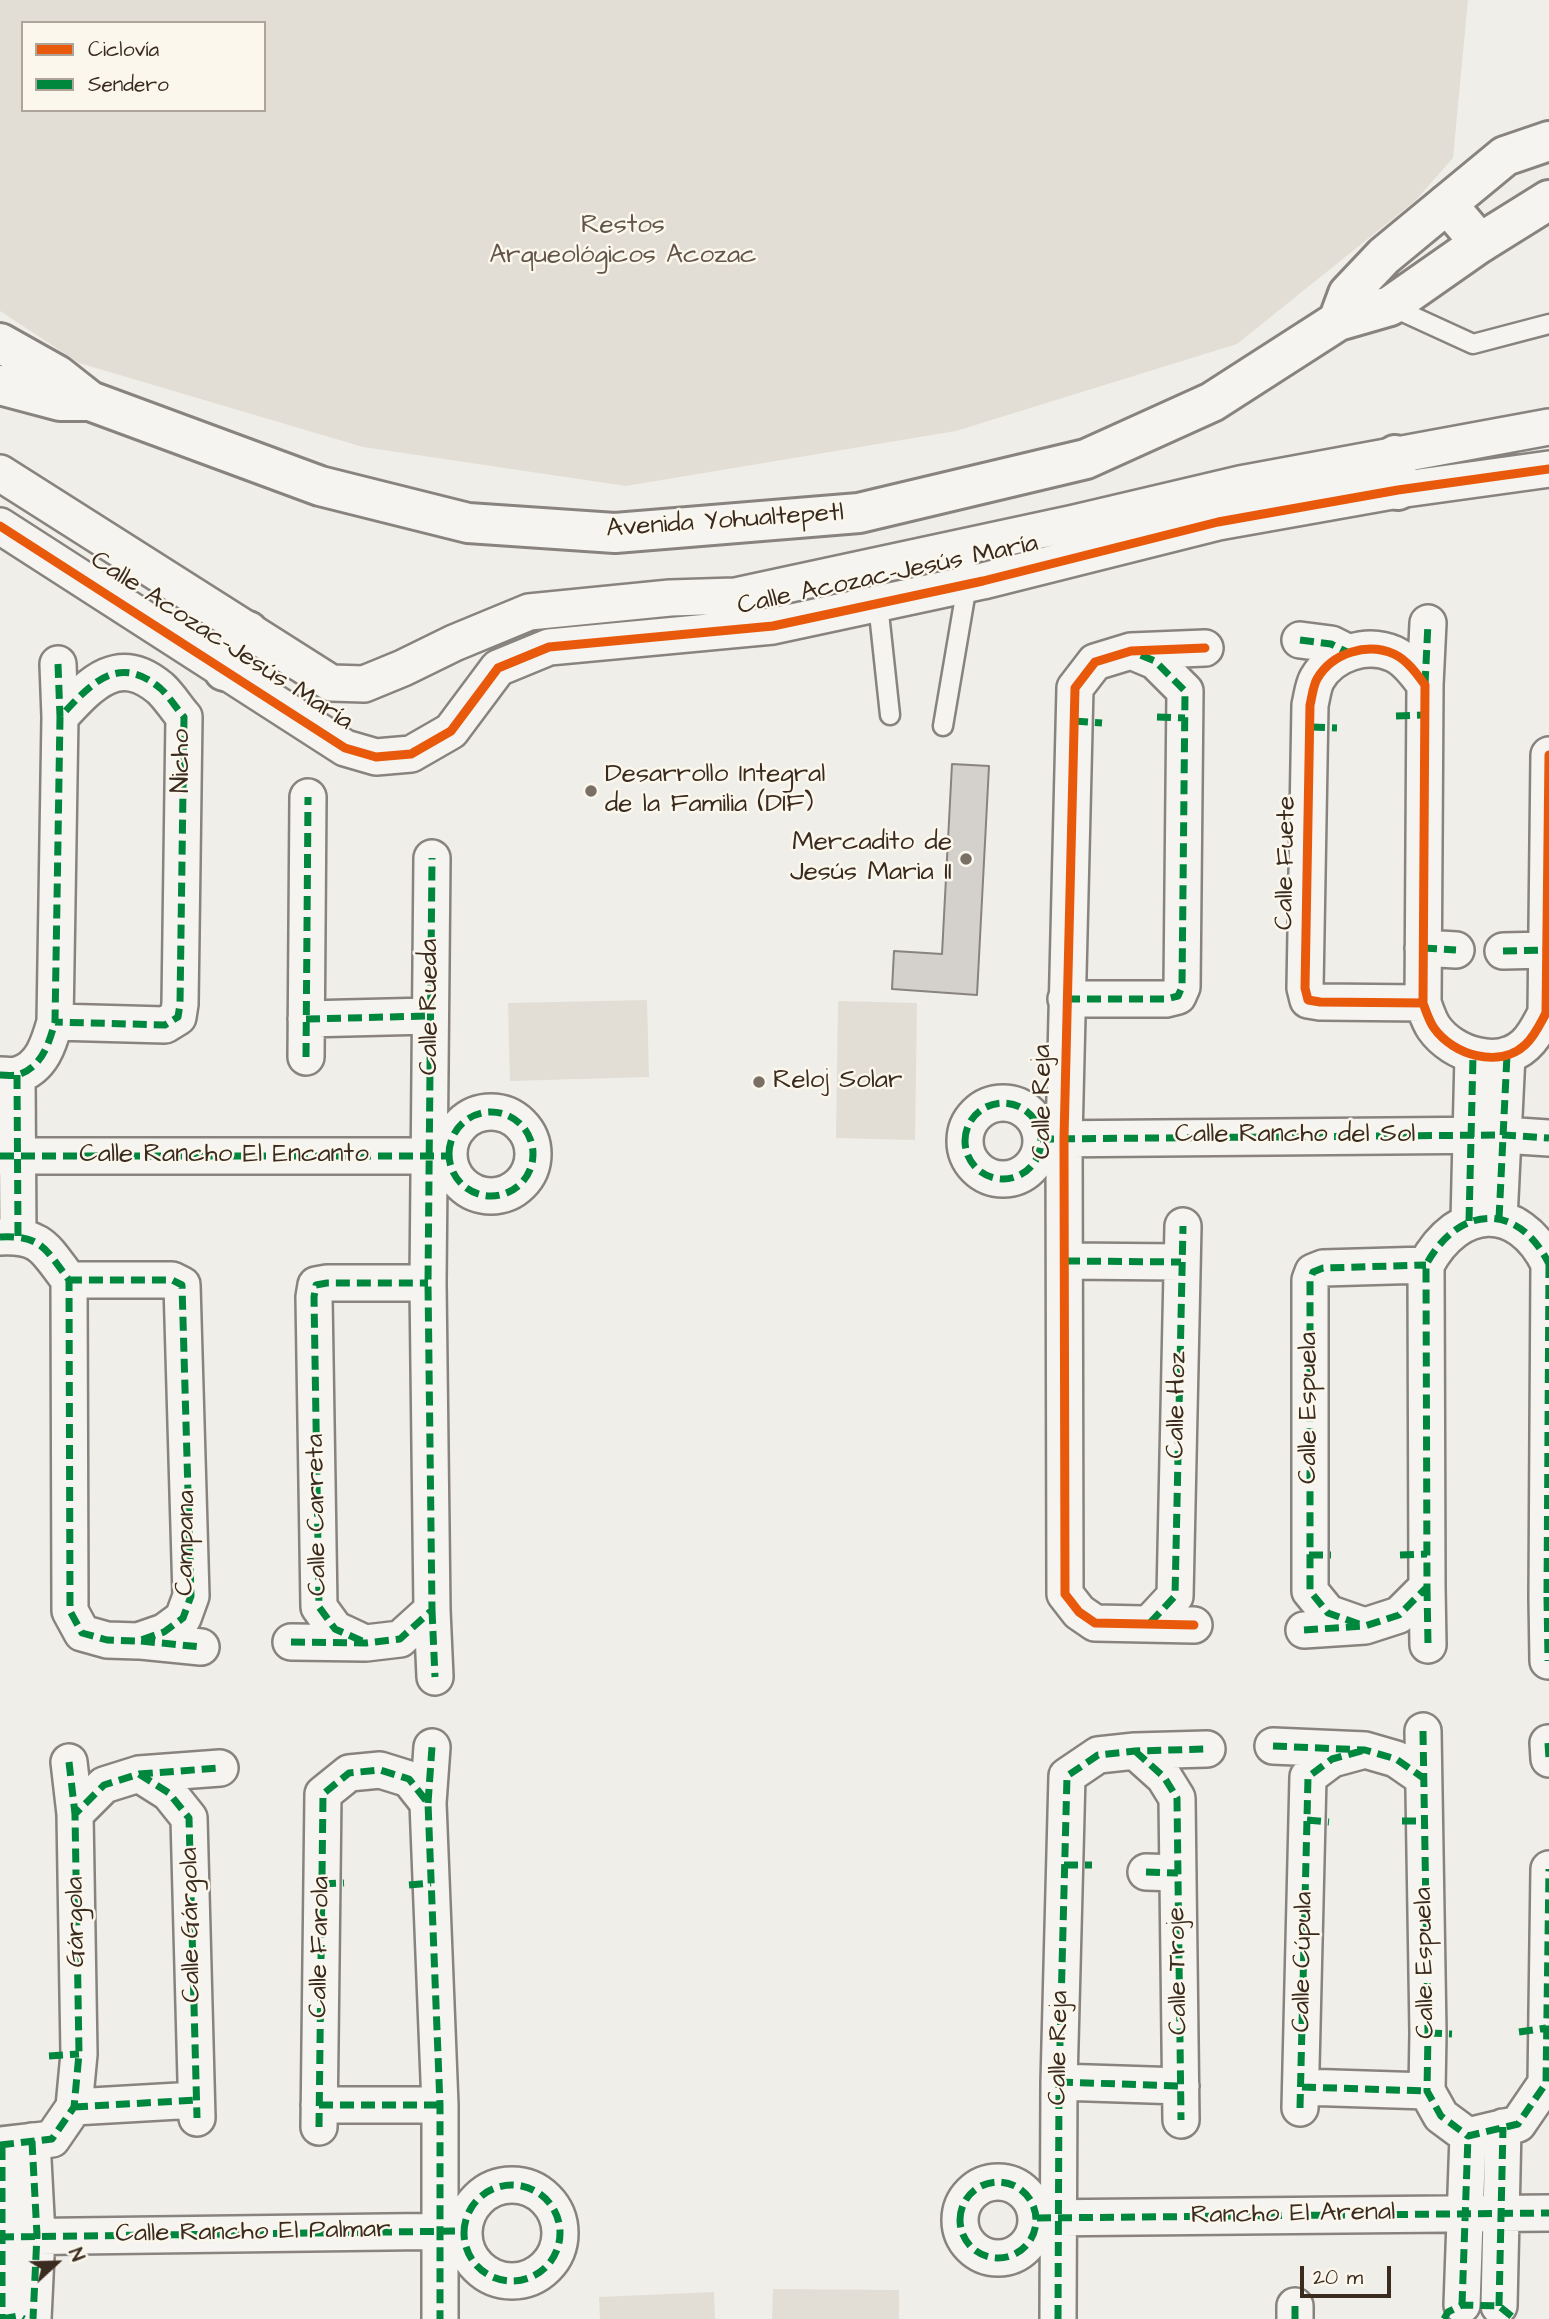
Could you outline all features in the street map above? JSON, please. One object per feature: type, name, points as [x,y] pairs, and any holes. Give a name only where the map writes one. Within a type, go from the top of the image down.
[{"type":"main road","points":[[1338,321],[1348,294],[1384,256],[1505,156],[1549,141]]},
{"type":"main road","name":"Avenida Yohualtepetl","points":[[0,343],[57,375],[90,401],[320,486],[468,523],[615,533],[859,513],[1086,459],[1212,402],[1338,321],[1390,306],[1480,243],[1549,200]]},
{"type":"main road","points":[[1447,204],[1480,243]]},
{"type":"main road","name":"Avenida Yohualtepetl","points":[[0,385],[60,401],[90,401]]},
{"type":"main road","points":[[225,671],[248,631]]},
{"type":"street","name":"Calle Acozac-Jesús María","points":[[0,526],[345,748],[376,757],[411,754],[451,731],[498,668],[550,647],[773,626],[967,585],[1218,522],[1549,427]]},
{"type":"street","name":"Calle Acozac-Jesús María","points":[[0,473],[331,683],[363,684],[529,612],[670,598],[735,596],[1074,523],[1240,484],[1396,472],[1549,469]]},
{"type":"street","points":[[1415,705],[1428,623]]},
{"type":"street","points":[[1300,640],[1360,651],[1395,654],[1414,670],[1415,705],[1439,949],[1423,1003],[1434,1028],[1457,1049],[1490,1056],[1524,1046],[1547,1013],[1549,755]]},
{"type":"street","name":"Calle Reja","points":[[1135,1624],[1095,1623],[1079,1612],[1065,1594],[1066,1261],[1052,1138],[1088,722],[1074,688],[1095,662],[1131,651],[1205,648]]},
{"type":"street","points":[[1066,999],[1166,999],[1178,996],[1182,987],[1171,717],[1185,691],[1155,661],[1131,651]]},
{"type":"street","name":"Calle Fuete","points":[[1360,651],[1328,664],[1316,680],[1310,705],[1324,728],[1305,988],[1308,1000],[1320,1002],[1423,1003]]},
{"type":"street","points":[[58,664],[60,717],[55,1022],[46,1053],[31,1067],[6,1075],[9,1236],[35,1240],[69,1280]]},
{"type":"street","name":"Nicho","points":[[55,1022],[165,1025],[178,1017],[180,990],[184,718],[159,688],[132,673],[110,674],[89,687],[60,717]]},
{"type":"street","points":[[306,1057],[308,797]]},
{"type":"street","name":"Calle Rueda","points":[[428,1283],[439,1156],[429,1016],[432,858]]},
{"type":"street","points":[[1503,951],[1547,950]]},
{"type":"street","points":[[306,1019],[429,1016]]},
{"type":"street","points":[[1483,1220],[1490,1056]]},
{"type":"street","name":"Calle Rancho del Sol","points":[[1052,1138],[1487,1135],[1549,1138]]},
{"type":"street","name":"Calle Rancho El Encanto","points":[[9,1156],[439,1156]]},
{"type":"street","points":[[1428,1645],[1418,1565],[1426,1265],[1436,1247],[1483,1220],[1510,1221],[1528,1232],[1540,1246],[1549,1264],[1548,1661]]},
{"type":"street","name":"Calle Hoz","points":[[1135,1624],[1175,1596],[1183,1226]]},
{"type":"street","points":[[1066,1261],[1181,1262]]},
{"type":"street","name":"Calle Espuela","points":[[1365,1626],[1328,1613],[1310,1591],[1320,1555],[1310,1280],[1312,1272],[1324,1268],[1426,1265]]},
{"type":"street","name":"Campana","points":[[69,1280],[172,1280],[182,1285],[191,1596],[183,1618],[164,1632],[138,1641],[107,1640],[82,1633],[70,1611],[69,1280]]},
{"type":"street","points":[[428,1283],[435,1677]]},
{"type":"street","name":"Calle Carreta","points":[[366,1643],[335,1629],[319,1607],[314,1297],[316,1285],[428,1283]]},
{"type":"street","points":[[1304,1630],[1365,1626],[1399,1615],[1418,1565]]},
{"type":"street","points":[[291,1642],[366,1643],[400,1639],[432,1610]]},
{"type":"street","points":[[1135,1624],[1194,1625]]},
{"type":"street","points":[[138,1641],[201,1647]]},
{"type":"street","name":"Calle Espuela","points":[[1423,1731],[1422,1777],[1413,1821],[1440,2033],[1427,2091]]},
{"type":"street","points":[[1548,1743],[1549,1759]]},
{"type":"street","points":[[432,1746],[420,1884],[452,2231],[440,2319]]},
{"type":"street","points":[[1273,1746],[1365,1750],[1396,1759],[1422,1777]]},
{"type":"street","points":[[1135,1751],[1207,1749]]},
{"type":"street","name":"Calle Cúpula","points":[[1365,1750],[1332,1759],[1308,1776],[1318,1821],[1301,2097],[1427,2091]]},
{"type":"street","name":"Calle Reja","points":[[1058,2319],[1047,2218],[1078,1865],[1067,1776],[1098,1755],[1135,1751]]},
{"type":"street","name":"Calle Troje","points":[[1135,1751],[1164,1777],[1177,1798],[1162,1873],[1181,2086],[1181,2120]]},
{"type":"street","points":[[69,1762],[75,1814]]},
{"type":"street","points":[[75,1814],[104,1786],[139,1774],[220,1769]]},
{"type":"street","name":"Calle Farola","points":[[428,1803],[409,1779],[380,1770],[349,1773],[323,1794],[333,1884],[319,2116],[440,2105]]},
{"type":"street","name":"Calle Gárgola","points":[[74,2107],[196,2109],[189,1818],[169,1793],[139,1774]]},
{"type":"street","name":"Gárgola","points":[[13,2144],[52,2138],[74,2107],[64,2055],[75,1814]]},
{"type":"street","points":[[1427,2091],[1441,2116],[1486,2132],[1518,2124],[1548,2082],[1532,2030],[1549,1869]]},
{"type":"street","points":[[1059,2082],[1181,2086]]},
{"type":"street","points":[[1486,2132],[1502,2213],[1507,2313],[1453,2312],[1466,2213],[1486,2132]]},
{"type":"street","points":[[13,2144],[37,2235],[16,2318]]},
{"type":"street","points":[[13,2144],[1,2237],[16,2318]]},
{"type":"street","name":"Rancho El Arenal","points":[[1047,2218],[1549,2214]]},
{"type":"street","name":"Calle Rancho El Palmar","points":[[1,2237],[452,2231]]},
{"type":"lane","points":[[1390,306],[1473,344],[1549,324]]},
{"type":"lane","points":[[943,726],[967,585],[966,545]]},
{"type":"lane","points":[[878,604],[890,715]]},
{"type":"shaded area","name":"Restos Arqueológicos Acozac","points":[[0,0],[1468,0],[1453,158],[1415,201],[1237,344],[956,431],[626,486],[363,447],[79,363],[0,311]]},
{"type":"shaded area","points":[[647,1000],[649,1077],[510,1081],[508,1003]]},
{"type":"shaded area","points":[[838,1001],[917,1003],[915,1140],[836,1138]]},
{"type":"shaded area","points":[[773,2289],[899,2290],[899,2319],[772,2319]]},
{"type":"shaded area","points":[[714,2292],[715,2319],[600,2319],[599,2297]]},
{"type":"building","name":"Mercadito de Jesús Maria II","points":[[952,764],[989,766],[977,995],[892,989],[894,951],[942,954]]},
{"type":"marked path","points":[[1425,685],[1428,623]]},
{"type":"marked path","points":[[1300,640],[1331,644],[1347,652]]},
{"type":"marked path","points":[[1066,999],[1166,999],[1178,996],[1182,987],[1185,691],[1155,661],[1138,654]]},
{"type":"marked path","points":[[58,664],[60,717]]},
{"type":"marked path","points":[[0,1075],[17,1075],[33,1067],[47,1046],[55,1022],[60,717],[82,694],[105,677],[130,673],[145,678],[160,688],[184,717],[178,1017],[165,1025],[55,1022]]},
{"type":"marked path","points":[[1396,716],[1425,715]]},
{"type":"marked path","points":[[1157,717],[1185,718]]},
{"type":"marked path","points":[[1074,721],[1102,723]]},
{"type":"marked path","points":[[1311,727],[1337,728]]},
{"type":"marked path","points":[[306,1057],[308,797]]},
{"type":"marked path","points":[[291,1642],[366,1643],[400,1639],[432,1610],[428,1283],[432,858]]},
{"type":"marked path","points":[[1423,948],[1456,950]]},
{"type":"marked path","points":[[1503,951],[1547,950]]},
{"type":"marked path","points":[[306,1019],[429,1016]]},
{"type":"marked path","points":[[1499,1219],[1507,1055]]},
{"type":"marked path","points":[[1469,1221],[1473,1056]]},
{"type":"marked path","points":[[17,1075],[18,1236]]},
{"type":"marked path","points":[[1003,1103],[1017,1106],[1030,1114],[1038,1127],[1041,1141],[1038,1155],[1030,1168],[1017,1176],[1003,1179],[989,1176],[976,1168],[968,1155],[965,1141],[968,1127],[976,1114],[989,1106],[1003,1103]]},
{"type":"marked path","points":[[483,1112],[499,1112],[515,1119],[526,1130],[533,1146],[533,1154],[530,1170],[521,1184],[499,1196],[483,1196],[467,1189],[456,1178],[449,1162],[449,1146],[456,1130],[467,1119],[483,1112]]},
{"type":"marked path","points":[[1040,1139],[1503,1135],[1549,1138]]},
{"type":"marked path","points":[[0,1156],[448,1156]]},
{"type":"marked path","points":[[1304,1630],[1365,1626],[1399,1615],[1427,1587],[1426,1265],[1439,1245],[1454,1231],[1471,1222],[1488,1218],[1505,1221],[1521,1229],[1536,1243],[1549,1264]]},
{"type":"marked path","points":[[1150,1623],[1175,1596],[1183,1226]]},
{"type":"marked path","points":[[0,1237],[25,1239],[41,1246],[69,1280],[70,1611],[82,1633],[107,1640],[138,1641],[164,1632],[183,1618],[191,1596],[182,1285],[172,1280],[69,1280]]},
{"type":"marked path","points":[[1066,1261],[1181,1262]]},
{"type":"marked path","points":[[1549,1264],[1549,1599]]},
{"type":"marked path","points":[[1359,1624],[1328,1613],[1310,1591],[1310,1280],[1313,1272],[1323,1268],[1426,1265]]},
{"type":"marked path","points":[[362,1641],[335,1629],[319,1607],[314,1297],[316,1285],[428,1283]]},
{"type":"marked path","points":[[1400,1555],[1427,1554]]},
{"type":"marked path","points":[[1309,1555],[1331,1555]]},
{"type":"marked path","points":[[1427,1587],[1428,1645]]},
{"type":"marked path","points":[[1547,1597],[1548,1661]]},
{"type":"marked path","points":[[432,1610],[435,1677]]},
{"type":"marked path","points":[[141,1641],[201,1647]]},
{"type":"marked path","points":[[1423,1731],[1427,2091],[1441,2116],[1468,2136],[1518,2124],[1546,2083],[1549,1869]]},
{"type":"marked path","points":[[1548,1743],[1549,1759]]},
{"type":"marked path","points":[[1273,1746],[1365,1750],[1396,1759],[1422,1777]]},
{"type":"marked path","points":[[428,1803],[432,1747]]},
{"type":"marked path","points":[[1058,2319],[1059,2082],[1067,1776],[1098,1755],[1207,1749]]},
{"type":"marked path","points":[[1300,2108],[1308,1777],[1332,1759],[1365,1750]]},
{"type":"marked path","points":[[1135,1751],[1164,1777],[1177,1798],[1181,2120]]},
{"type":"marked path","points":[[69,1762],[75,1814]]},
{"type":"marked path","points":[[0,2145],[52,2139],[74,2107],[79,2054],[75,1814],[104,1785],[139,1774],[220,1768]]},
{"type":"marked path","points":[[319,2127],[323,1794],[349,1773],[380,1770],[409,1779],[428,1803],[440,2105],[440,2319]]},
{"type":"marked path","points":[[139,1774],[169,1793],[189,1818],[197,2118]]},
{"type":"marked path","points":[[1307,1820],[1329,1822]]},
{"type":"marked path","points":[[1402,1821],[1423,1821]]},
{"type":"marked path","points":[[1064,1865],[1092,1865]]},
{"type":"marked path","points":[[1146,1872],[1178,1873]]},
{"type":"marked path","points":[[322,1884],[344,1883]]},
{"type":"marked path","points":[[409,1885],[431,1883]]},
{"type":"marked path","points":[[1519,2032],[1546,2028]]},
{"type":"marked path","points":[[1428,2033],[1452,2034]]},
{"type":"marked path","points":[[49,2056],[79,2054]]},
{"type":"marked path","points":[[1059,2082],[1181,2086]]},
{"type":"marked path","points":[[1302,2087],[1427,2091]]},
{"type":"marked path","points":[[74,2107],[196,2100]]},
{"type":"marked path","points":[[319,2105],[440,2105]]},
{"type":"marked path","points":[[1499,2306],[1503,2127]]},
{"type":"marked path","points":[[1462,2305],[1468,2136]]},
{"type":"marked path","points":[[32,2141],[37,2235],[33,2319]]},
{"type":"marked path","points":[[2,2146],[2,2319]]},
{"type":"marked path","points":[[998,2182],[1013,2185],[1025,2193],[1033,2205],[1036,2220],[1033,2235],[1025,2247],[1013,2255],[998,2258],[983,2255],[971,2247],[963,2235],[960,2220],[963,2205],[971,2193],[983,2185],[998,2182]]},
{"type":"marked path","points":[[512,2185],[530,2189],[546,2199],[556,2215],[560,2233],[556,2251],[546,2267],[530,2277],[512,2281],[494,2277],[478,2267],[468,2251],[464,2233],[468,2215],[478,2199],[494,2189],[512,2185]]},
{"type":"marked path","points":[[1037,2218],[1549,2213]]},
{"type":"marked path","points":[[0,2237],[464,2231]]},
{"type":"marked path","points":[[1444,2319],[1448,2312],[1462,2305],[1499,2306],[1515,2319]]},
{"type":"marked path","points":[[1295,2306],[1295,2319]]},
{"type":"marked path","points":[[2,2319],[19,2316],[24,2319]]},
{"type":"cycle path","points":[[0,526],[345,748],[376,757],[411,754],[451,731],[498,668],[549,647],[773,626],[983,581],[1218,522],[1398,490],[1549,469]]},
{"type":"cycle path","points":[[1194,1625],[1095,1623],[1079,1612],[1065,1594],[1064,1138],[1075,688],[1095,662],[1131,651],[1205,648]]},
{"type":"cycle path","points":[[1423,1003],[1308,1000],[1305,988],[1310,705],[1317,679],[1341,656],[1373,649],[1399,657],[1425,685],[1423,1003],[1432,1025],[1442,1037],[1464,1052],[1477,1056],[1502,1056],[1514,1052],[1532,1038],[1546,1013],[1549,755]]},
{"type":"place","name":"Desarrollo Integral de la Familia (DIF)","points":[[591,791]]},
{"type":"place","name":"Mercadito de Jesús Maria II","points":[[966,859]]},
{"type":"place","name":"Reloj Solar","points":[[759,1082]]}]
